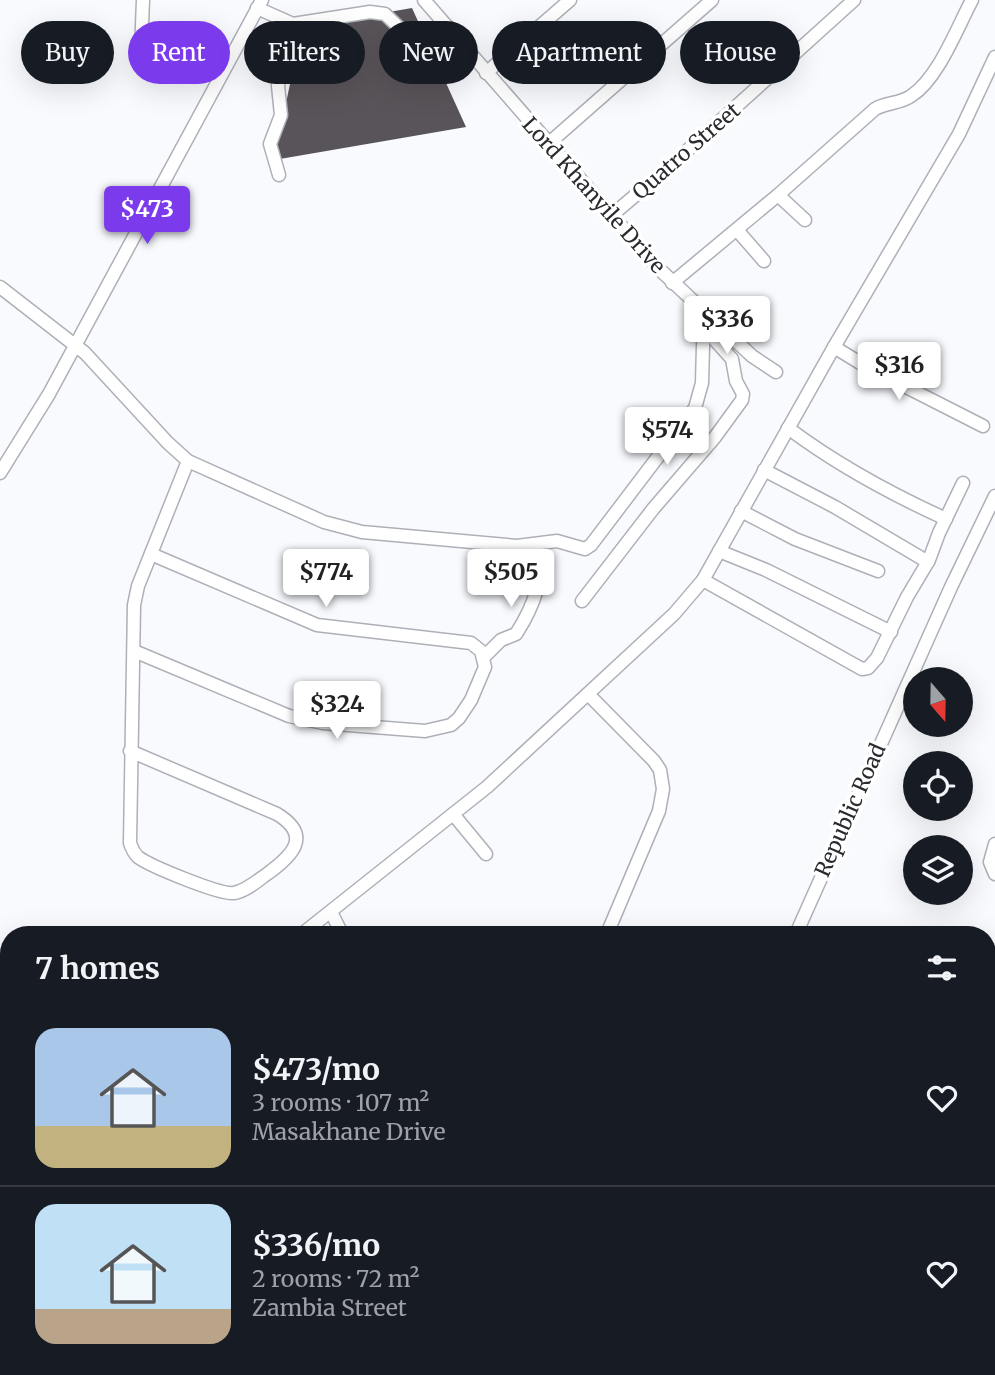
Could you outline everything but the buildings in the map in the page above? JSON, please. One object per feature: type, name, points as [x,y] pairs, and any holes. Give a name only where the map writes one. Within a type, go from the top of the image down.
[{"type":"street","points":[[142,21],[143,0]]},
{"type":"street","name":"Lord Khanyile Drive","points":[[424,0],[611,216],[673,283],[752,356],[776,372]]},
{"type":"street","points":[[486,73],[570,0]]},
{"type":"street","points":[[548,144],[712,0]]},
{"type":"street","name":"Quatro Street","points":[[611,216],[854,0]]},
{"type":"street","points":[[673,283],[875,109],[907,99],[918,90],[940,62],[972,0]]},
{"type":"street","points":[[0,473],[49,394],[260,4],[284,21]]},
{"type":"street","points":[[308,21],[370,12],[385,14],[392,21]]},
{"type":"street","points":[[313,926],[487,787],[674,614],[703,580],[834,347],[959,135],[995,57]]},
{"type":"street","points":[[278,84],[281,115],[270,144],[279,174]]},
{"type":"street","points":[[778,195],[804,220]]},
{"type":"street","points":[[737,230],[764,261]]},
{"type":"street","points":[[0,288],[75,345],[188,461],[293,509],[340,527],[362,532],[529,546],[539,542],[557,541],[583,550],[591,545],[695,408],[701,388],[704,309]]},
{"type":"street","points":[[582,601],[742,400],[743,394],[736,381],[732,359],[705,329]]},
{"type":"street","points":[[834,347],[865,366],[983,426]]},
{"type":"street","points":[[788,428],[850,469],[946,519]]},
{"type":"street","points":[[130,751],[277,814],[293,826],[297,841],[295,846],[286,859],[271,871],[250,886],[234,893],[215,891],[141,858],[130,843],[130,751],[136,594],[188,461]]},
{"type":"street","points":[[764,470],[835,507],[928,562]]},
{"type":"street","points":[[703,580],[862,669],[868,668],[891,632],[907,597],[928,562],[963,483]]},
{"type":"street","name":"Republic Road","points":[[800,926],[934,623],[995,496]]},
{"type":"street","points":[[741,511],[795,539],[878,571]]},
{"type":"street","points":[[484,657],[500,640],[516,634],[536,599],[539,563],[536,552],[529,546]]},
{"type":"street","points":[[719,551],[766,570],[891,632]]},
{"type":"street","points":[[134,651],[289,716],[323,723],[425,731],[448,727],[459,718],[485,667],[484,657],[478,647],[464,641],[317,625],[151,554]]},
{"type":"street","points":[[589,694],[654,761],[660,771],[663,789],[659,811],[610,926]]},
{"type":"street","points":[[453,814],[486,854]]},
{"type":"street","points":[[995,844],[990,862],[995,874]]},
{"type":"street","points":[[331,912],[338,926]]}]
